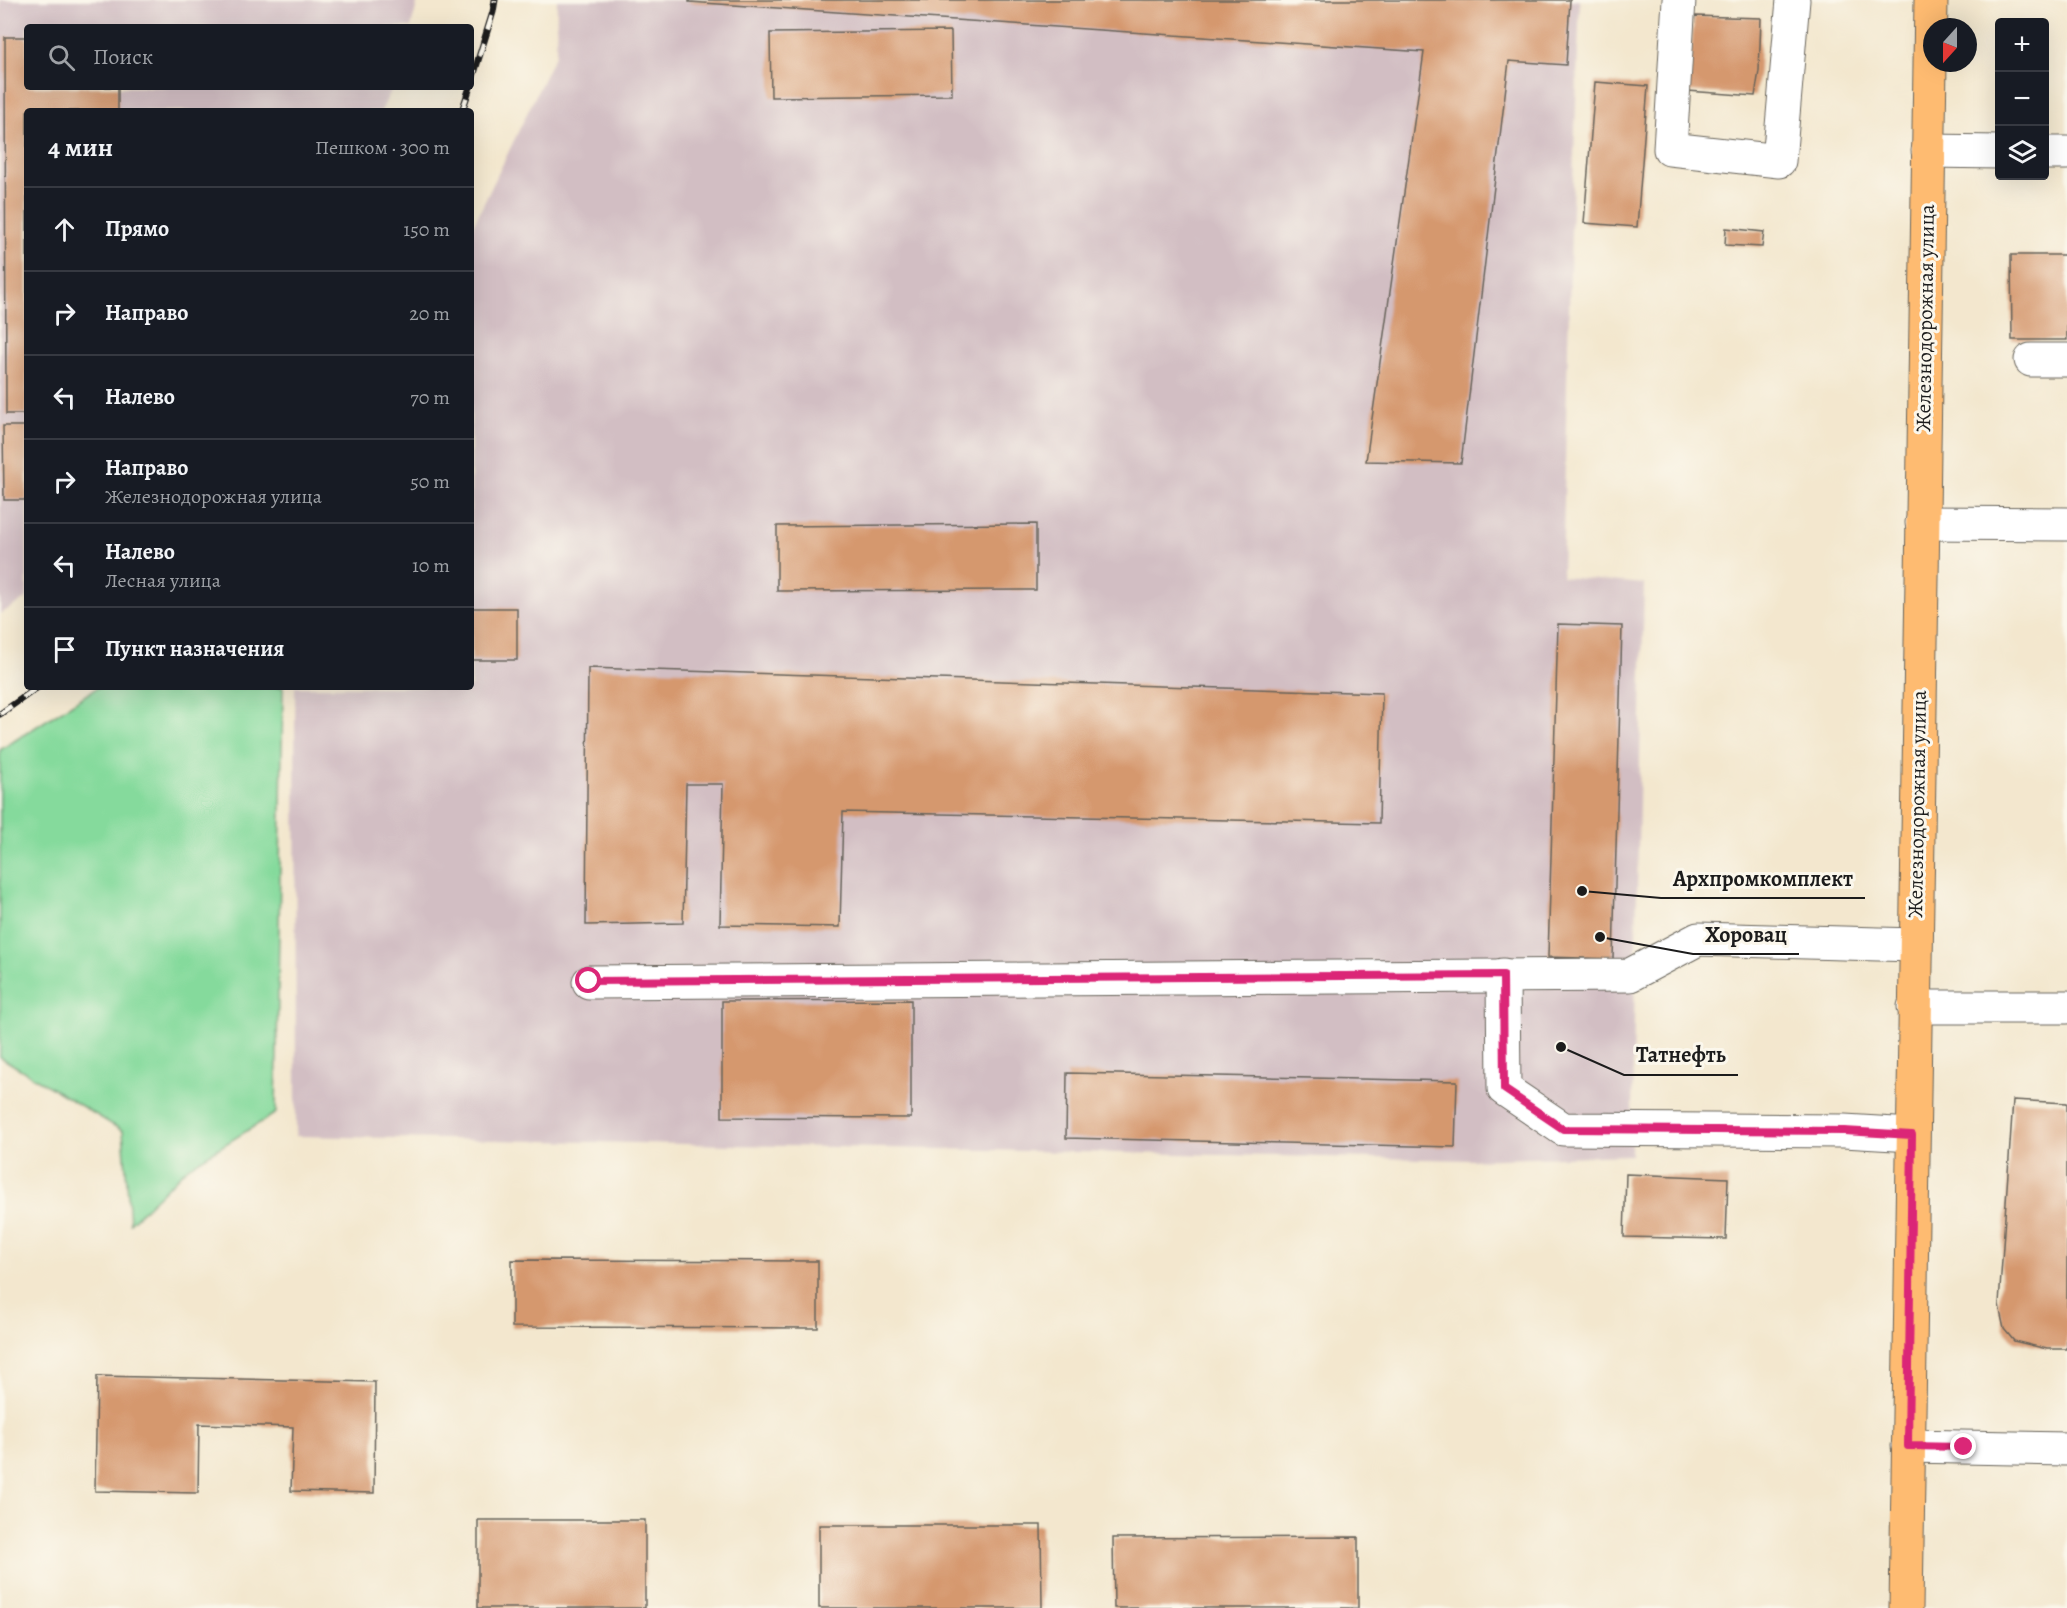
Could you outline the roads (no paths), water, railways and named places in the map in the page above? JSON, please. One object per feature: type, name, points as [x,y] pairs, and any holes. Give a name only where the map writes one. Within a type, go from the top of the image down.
[{"type":"main road","name":"Железнодорожная улица","points":[[1906,1608],[1931,0]]},
{"type":"street","points":[[1679,0],[1670,149],[1779,161],[1793,0]]},
{"type":"street","points":[[1928,151],[1995,152]]},
{"type":"street","points":[[2049,153],[2067,153]]},
{"type":"street","points":[[2031,360],[2067,360]]},
{"type":"street","points":[[1922,523],[2067,524]]},
{"type":"street","points":[[589,981],[1630,975],[1698,939],[1915,945]]},
{"type":"street","points":[[1503,975],[1504,1089],[1563,1129],[1844,1131],[1912,1135]]},
{"type":"street","points":[[1914,1007],[2067,1007]]},
{"type":"street","points":[[1908,1446],[2067,1449]]},
{"type":"railway","points":[[474,73],[495,0]]},
{"type":"railway","points":[[463,108],[469,90]]},
{"type":"railway","points":[[0,714],[34,690]]},
{"type":"place","name":"Архпромкомплект","points":[[1582,891]]},
{"type":"place","name":"Хоровац","points":[[1600,937]]},
{"type":"place","name":"Татнефть","points":[[1561,1047]]}]
